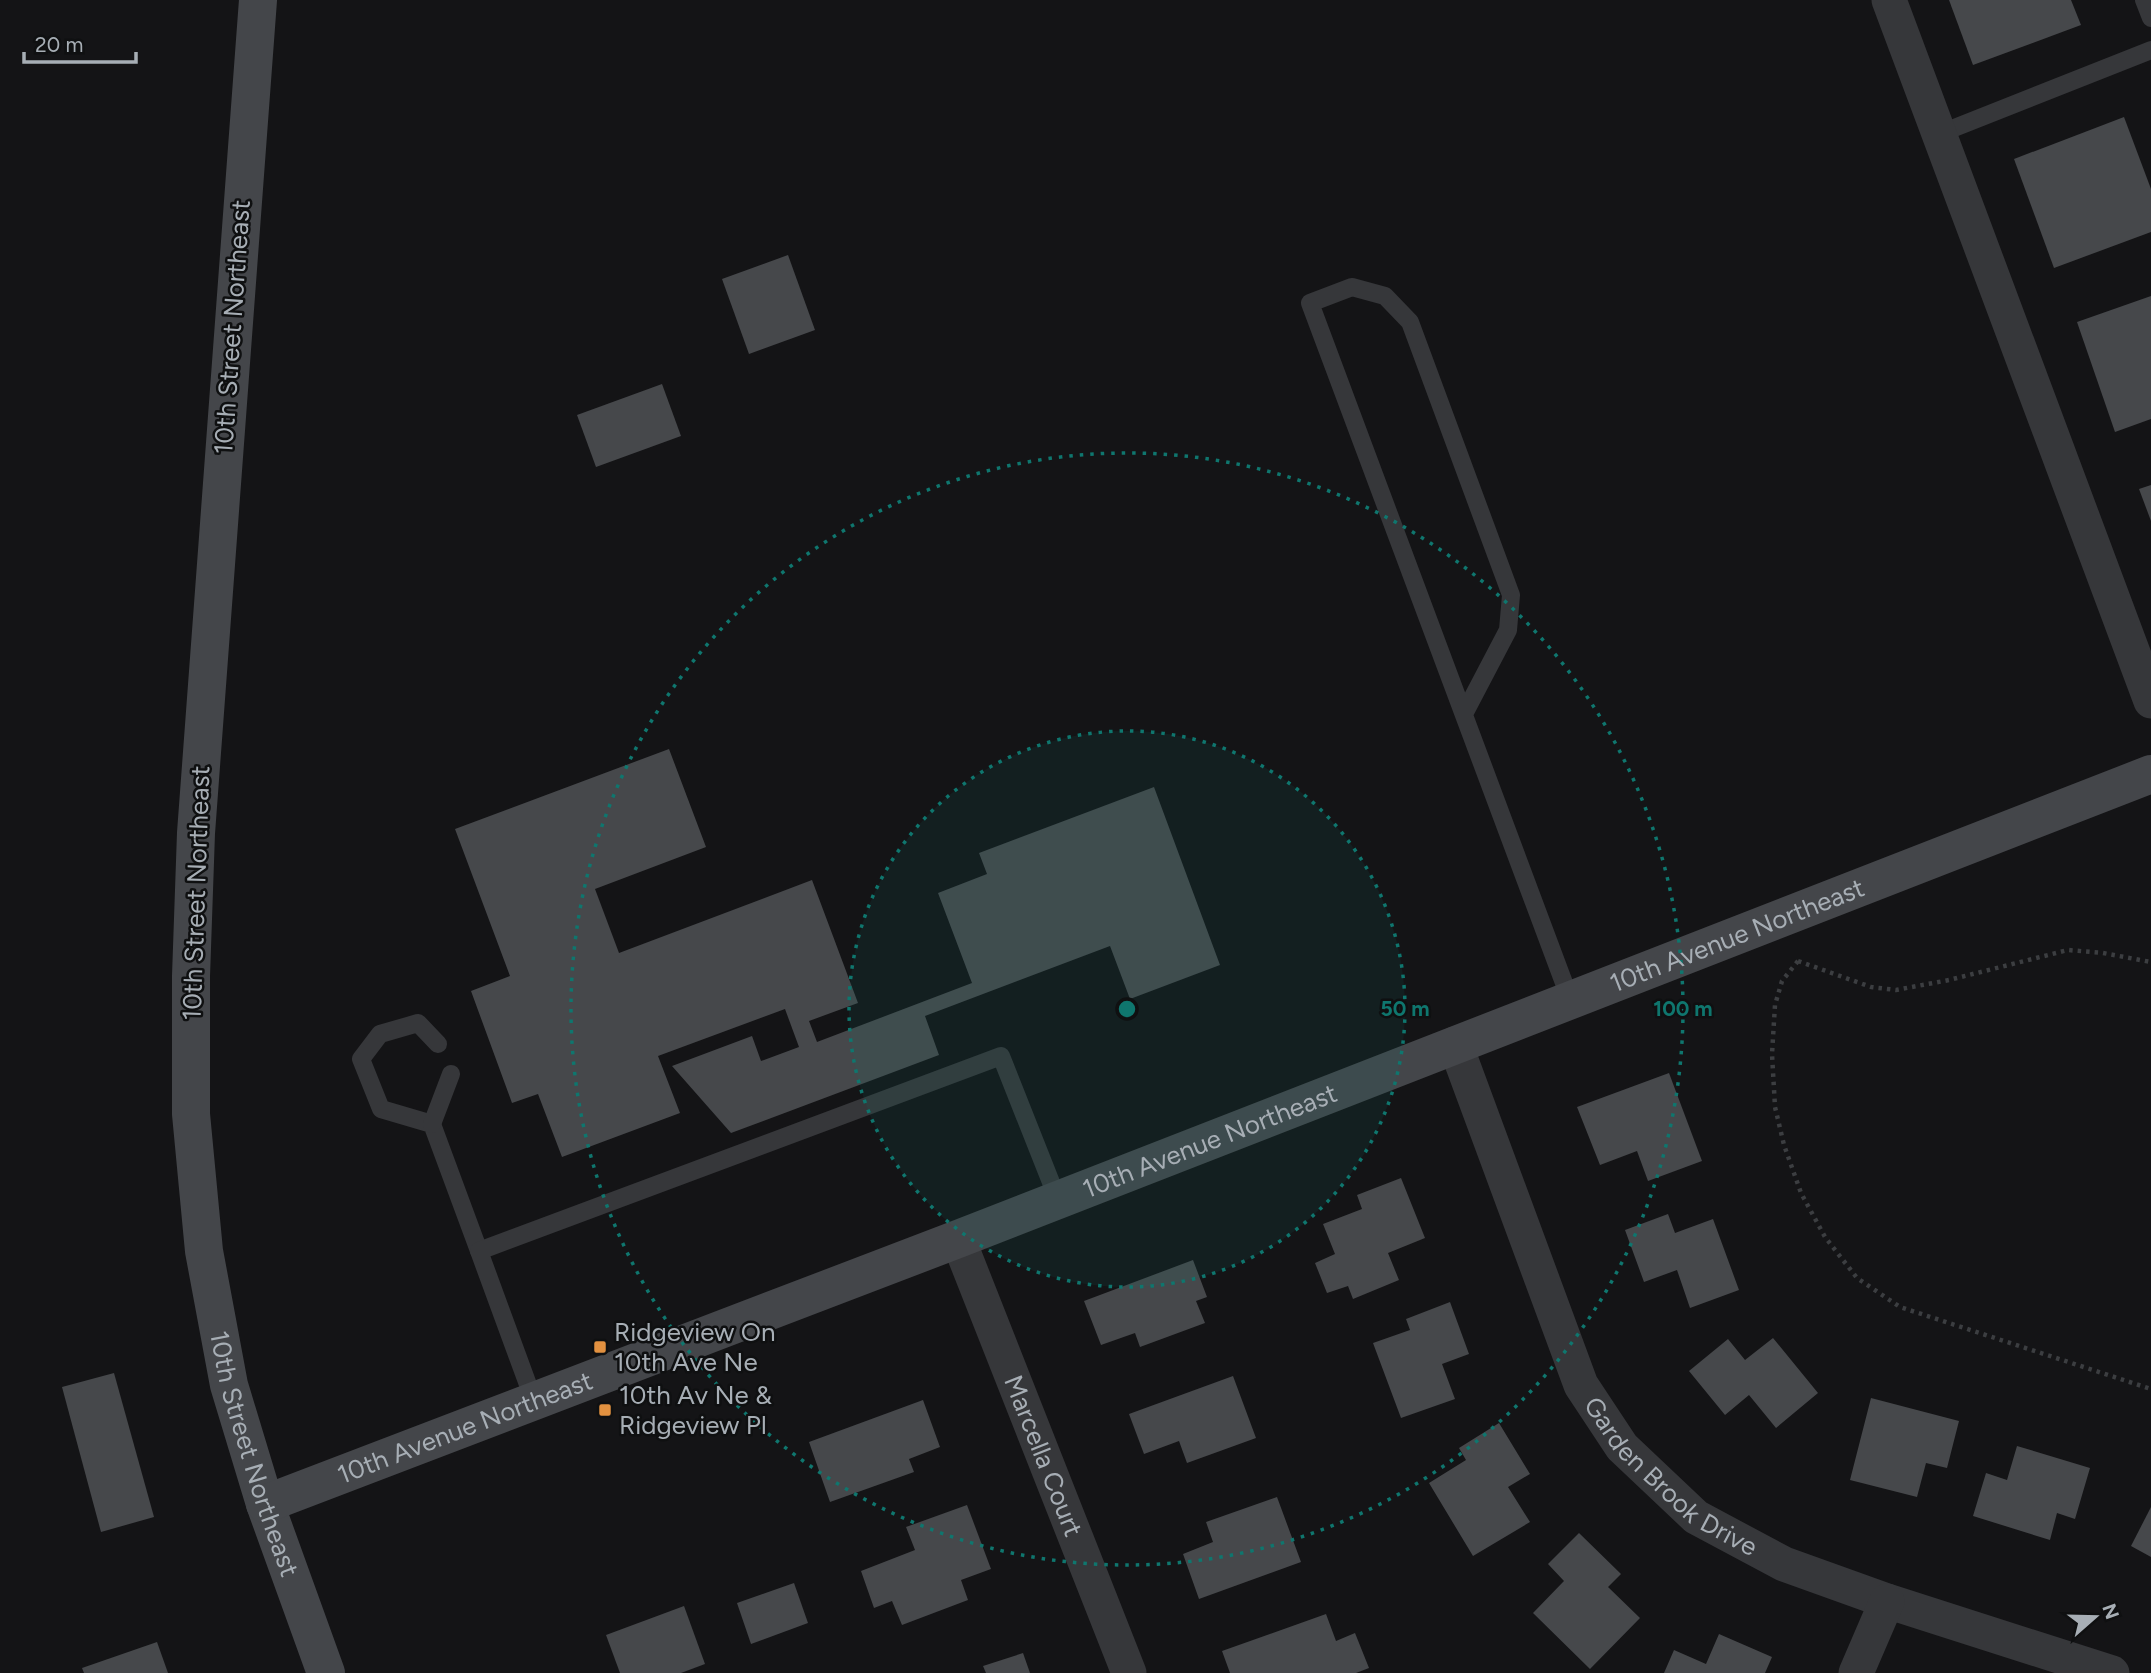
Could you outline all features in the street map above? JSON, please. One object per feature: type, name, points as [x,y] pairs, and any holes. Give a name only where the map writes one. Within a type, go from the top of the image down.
[{"type":"street","name":"10th Street Northeast","points":[[257,0],[196,833],[191,976],[191,1114],[205,1251],[229,1385],[265,1504],[326,1673]]},
{"type":"street","points":[[1889,0],[2151,701]]},
{"type":"street","name":"10th Avenue Northeast","points":[[265,1504],[958,1239],[2151,774]]},
{"type":"street","name":"Garden Brook Drive","points":[[1455,1044],[1581,1385],[1622,1447],[1696,1517],[1784,1564],[1887,1601],[2112,1673]]},
{"type":"street","name":"Marcella Court","points":[[958,1239],[1129,1673]]},
{"type":"street","points":[[1856,1673],[1887,1601]]},
{"type":"lane","points":[[2144,0],[2151,19]]},
{"type":"lane","points":[[1939,134],[2151,50]]},
{"type":"lane","points":[[1464,714],[1508,630],[1511,595],[1410,322],[1385,296],[1352,286],[1310,303],[1570,999]]},
{"type":"lane","points":[[432,1124],[381,1108],[361,1059],[380,1034],[418,1023],[438,1044]]},
{"type":"lane","points":[[479,1251],[1001,1056],[1058,1199]]},
{"type":"lane","points":[[451,1074],[432,1124],[534,1401]]},
{"type":"path","points":[[1781,918],[1798,961],[1871,988],[1896,990],[1949,980],[2068,950],[2104,953],[2151,962]]},
{"type":"path","points":[[1798,961],[1782,981],[1775,1005],[1772,1054],[1775,1107],[1784,1145],[1801,1193],[1825,1237],[1857,1278],[1900,1307],[2151,1389]]},
{"type":"building","points":[[1949,0],[2071,0],[2081,25],[1973,65]]},
{"type":"building","points":[[2124,117],[2151,189],[2151,232],[2054,268],[2014,159]]},
{"type":"building","points":[[788,255],[815,330],[749,354],[722,279]]},
{"type":"building","points":[[2151,296],[2151,419],[2115,432],[2077,322]]},
{"type":"building","points":[[662,384],[681,436],[596,467],[577,415]]},
{"type":"building","points":[[2151,485],[2151,521],[2139,489]]},
{"type":"building","points":[[669,749],[706,847],[595,889],[619,953],[812,880],[858,1003],[809,1021],[817,1042],[972,983],[938,893],[987,874],[979,853],[1154,787],[1220,965],[1130,999],[1110,946],[925,1016],[939,1055],[731,1133],[672,1066],[752,1036],[761,1061],[799,1047],[785,1009],[658,1056],[680,1113],[562,1157],[538,1094],[512,1103],[471,991],[510,976],[455,829]]},
{"type":"building","points":[[1669,1073],[1702,1161],[1648,1181],[1637,1151],[1600,1165],[1577,1107]]},
{"type":"building","points":[[1401,1178],[1425,1238],[1388,1253],[1399,1280],[1353,1299],[1348,1286],[1327,1293],[1315,1263],[1335,1254],[1323,1224],[1362,1209],[1357,1195]]},
{"type":"building","points":[[1668,1214],[1675,1233],[1713,1219],[1739,1290],[1690,1308],[1677,1270],[1644,1282],[1625,1230]]},
{"type":"building","points":[[1193,1260],[1207,1297],[1196,1301],[1205,1323],[1140,1347],[1135,1333],[1101,1345],[1084,1301]]},
{"type":"building","points":[[1450,1302],[1469,1354],[1442,1364],[1455,1399],[1401,1418],[1373,1343],[1410,1330],[1406,1319]]},
{"type":"building","points":[[1773,1338],[1818,1393],[1776,1428],[1749,1395],[1725,1415],[1689,1371],[1728,1339],[1745,1360]]},
{"type":"building","points":[[114,1373],[154,1517],[101,1532],[62,1387]]},
{"type":"building","points":[[1233,1376],[1256,1438],[1187,1463],[1179,1441],[1144,1454],[1129,1414]]},
{"type":"building","points":[[1871,1398],[1959,1421],[1947,1468],[1926,1463],[1917,1497],[1850,1480]]},
{"type":"building","points":[[923,1400],[940,1447],[909,1459],[914,1472],[830,1502],[809,1442]]},
{"type":"building","points":[[1499,1423],[1530,1474],[1508,1487],[1530,1522],[1473,1556],[1429,1483],[1466,1460],[1459,1448]]},
{"type":"building","points":[[2017,1446],[2090,1468],[2075,1519],[2057,1513],[2050,1540],[1973,1516],[1986,1473],[2007,1480]]},
{"type":"building","points":[[1277,1497],[1301,1562],[1199,1599],[1183,1554],[1213,1542],[1206,1522]]},
{"type":"building","points":[[967,1505],[991,1569],[961,1580],[968,1600],[902,1625],[892,1601],[874,1608],[861,1571],[915,1550],[906,1527]]},
{"type":"building","points":[[2151,1507],[2151,1557],[2131,1546]]},
{"type":"building","points":[[1579,1533],[1621,1574],[1608,1587],[1640,1618],[1590,1669],[1533,1613],[1564,1581],[1548,1564]]},
{"type":"building","points":[[794,1583],[808,1623],[751,1644],[737,1603]]},
{"type":"building","points":[[684,1606],[705,1664],[681,1673],[620,1673],[606,1635]]},
{"type":"building","points":[[1326,1614],[1336,1641],[1355,1633],[1369,1668],[1356,1673],[1230,1673],[1222,1651]]},
{"type":"building","points":[[1719,1634],[1772,1657],[1765,1673],[1664,1673],[1674,1650],[1706,1664]]},
{"type":"building","points":[[157,1642],[168,1673],[84,1673],[82,1668]]},
{"type":"building","points":[[1023,1653],[1030,1673],[986,1673],[983,1666]]},
{"type":"place","name":"Ridgeview On 10th Ave Ne","points":[[600,1347]]},
{"type":"place","name":"10th Av Ne & Ridgeview Pl","points":[[605,1410]]}]
